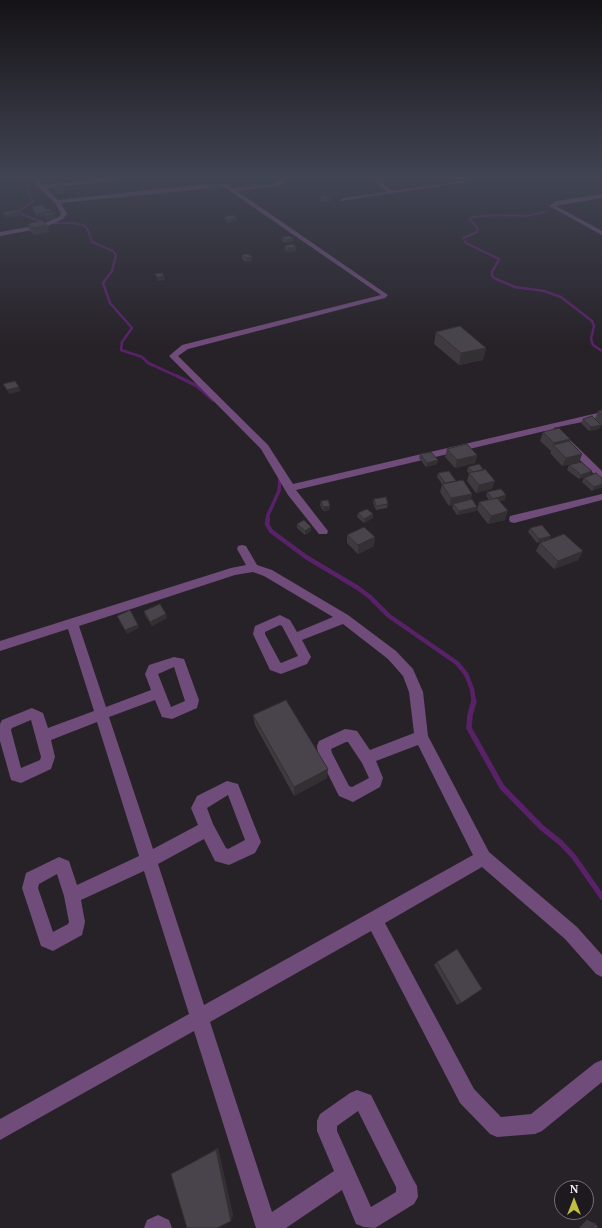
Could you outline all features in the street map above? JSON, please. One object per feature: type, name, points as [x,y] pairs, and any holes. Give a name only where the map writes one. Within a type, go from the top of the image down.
[{"type":"street","points":[[295,233],[385,295],[185,347],[173,356],[265,447],[292,493],[323,530]]},
{"type":"street","points":[[290,488],[602,415]]},
{"type":"street","points":[[546,427],[567,442],[602,477]]},
{"type":"street","points":[[514,519],[602,497]]},
{"type":"street","points":[[242,549],[253,568]]},
{"type":"street","points":[[0,646],[235,571],[253,568],[268,573],[344,618],[392,655],[408,673],[416,692],[421,737],[484,858],[572,934],[602,968]]},
{"type":"street","points":[[295,638],[344,618]]},
{"type":"street","points":[[72,623],[267,1228],[347,1175]]},
{"type":"street","points":[[43,736],[159,693]]},
{"type":"street","points":[[367,758],[421,737]]},
{"type":"street","points":[[72,896],[149,860],[207,829]]},
{"type":"street","points":[[0,1130],[484,858]]},
{"type":"street","points":[[374,920],[467,1096],[497,1127],[535,1124],[602,1070]]},
{"type":"street","points":[[357,1100],[364,1102],[406,1186],[407,1197],[373,1218],[364,1216],[347,1175],[327,1131],[327,1121],[357,1100]]},
{"type":"street","points":[[155,1228],[158,1226],[161,1228]]},
{"type":"building","points":[[289,236],[293,238],[286,240],[282,237]]},
{"type":"building","points":[[293,244],[296,247],[287,248],[284,246]]},
{"type":"building","points":[[248,254],[252,257],[246,258],[242,255]]},
{"type":"building","points":[[162,273],[164,276],[157,277],[155,274]]},
{"type":"building","points":[[460,326],[486,348],[461,353],[436,332]]},
{"type":"building","points":[[15,381],[19,387],[7,390],[3,384]]},
{"type":"building","points":[[592,416],[601,425],[591,427],[583,419]]},
{"type":"building","points":[[559,428],[570,439],[554,443],[543,432]]},
{"type":"building","points":[[569,441],[582,454],[566,458],[553,445]]},
{"type":"building","points":[[467,444],[477,455],[457,460],[447,449]]},
{"type":"building","points":[[431,452],[438,460],[427,463],[420,454]]},
{"type":"building","points":[[581,462],[592,471],[581,475],[569,465]]},
{"type":"building","points":[[479,464],[484,470],[473,472],[468,467]]},
{"type":"building","points":[[485,469],[495,481],[479,485],[469,473]]},
{"type":"building","points":[[449,471],[456,481],[445,483],[438,473]]},
{"type":"building","points":[[596,473],[602,478],[602,484],[594,487],[584,478]]},
{"type":"building","points":[[463,480],[472,494],[451,498],[442,484]]},
{"type":"building","points":[[501,489],[506,495],[493,499],[487,492]]},
{"type":"building","points":[[386,497],[388,504],[376,506],[374,499]]},
{"type":"building","points":[[497,498],[508,511],[491,516],[479,502]]},
{"type":"building","points":[[472,499],[477,507],[459,511],[453,504]]},
{"type":"building","points":[[328,500],[330,506],[323,507],[321,501]]},
{"type":"building","points":[[367,509],[373,514],[364,519],[358,513]]},
{"type":"building","points":[[304,520],[311,527],[305,531],[297,524]]},
{"type":"building","points":[[542,525],[551,536],[539,539],[530,528]]},
{"type":"building","points":[[364,527],[375,537],[358,545],[347,535]]},
{"type":"building","points":[[564,534],[583,551],[558,561],[540,543]]},
{"type":"building","points":[[160,604],[166,614],[150,622],[144,611]]},
{"type":"building","points":[[130,610],[138,625],[125,630],[117,616]]},
{"type":"building","points":[[286,700],[328,769],[294,787],[253,715]]},
{"type":"building","points":[[457,949],[482,989],[461,1003],[437,962]]},
{"type":"building","points":[[216,1150],[231,1221],[217,1228],[187,1228],[171,1174]]},
{"type":"building","points":[[596,1224],[598,1228],[591,1228]]},
{"type":"waterway","points":[[89,233],[92,242],[113,251],[116,255],[114,264]]},
{"type":"waterway","points":[[474,233],[463,238],[466,243],[499,259],[497,264]]},
{"type":"waterway","points":[[114,263],[112,271],[103,283],[110,303],[132,328],[122,342],[121,350],[142,357],[148,363],[179,377]]},
{"type":"waterway","points":[[497,263],[492,272],[492,276],[496,279],[515,287],[544,291],[561,297],[592,321],[594,326],[591,339],[593,345],[602,351]]},
{"type":"waterway","points":[[179,377],[197,386],[213,400]]},
{"type":"waterway","points":[[267,520],[279,491],[280,478]]},
{"type":"waterway","points":[[268,519],[267,524],[271,531],[306,557],[358,588],[370,597],[389,616],[457,663],[466,674],[472,689],[474,701]]},
{"type":"waterway","points":[[474,701],[470,715],[469,728],[502,787],[541,827],[561,843],[574,857],[602,897]]}]
